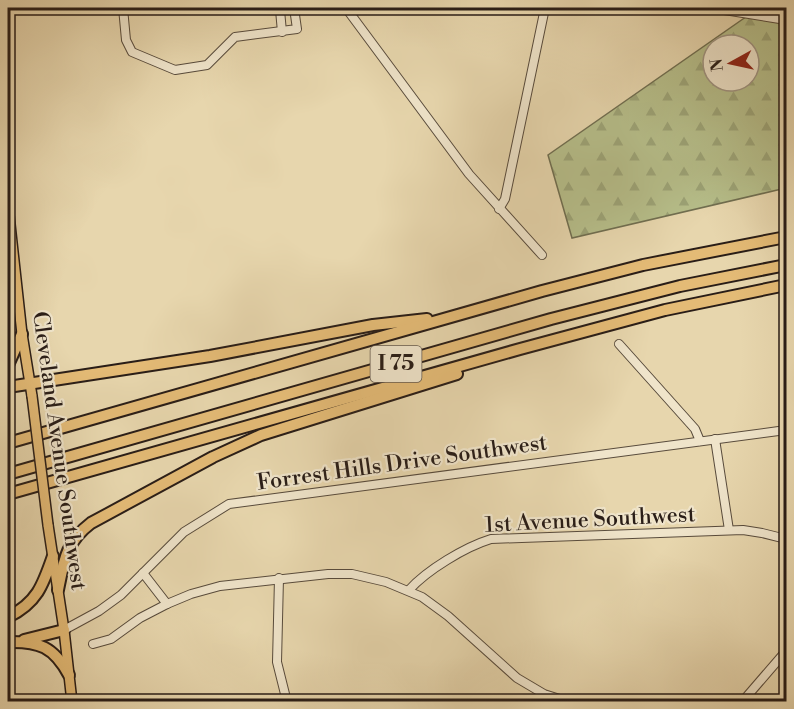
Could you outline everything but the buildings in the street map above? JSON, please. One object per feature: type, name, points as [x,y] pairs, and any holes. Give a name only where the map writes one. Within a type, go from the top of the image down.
[{"type":"highway","name":"I 75","points":[[8,443],[443,319],[643,265],[786,237]]},
{"type":"highway","name":"I 75","points":[[8,474],[562,316],[680,286],[786,265]]},
{"type":"highway","points":[[8,494],[665,310],[786,285]]},
{"type":"highway","points":[[8,387],[210,356],[373,325],[410,320],[443,319]]},
{"type":"highway","points":[[8,365],[22,334]]},
{"type":"highway","points":[[58,590],[65,555],[81,531],[91,523],[213,457],[261,435],[461,373],[520,349]]},
{"type":"highway","points":[[8,617],[26,607],[40,590],[53,556]]},
{"type":"highway","points":[[11,642],[64,630]]},
{"type":"highway","points":[[11,642],[34,643],[47,648],[59,658],[69,675]]},
{"type":"main road","name":"Cleveland Avenue Southwest","points":[[8,206],[22,334],[72,702]]},
{"type":"street","points":[[123,8],[126,40],[132,52],[175,70],[207,65],[235,37],[297,29],[294,8]]},
{"type":"street","points":[[282,32],[280,10],[285,8]]},
{"type":"street","points":[[346,8],[441,137],[499,209],[542,255]]},
{"type":"street","points":[[499,209],[506,199],[545,8]]},
{"type":"street","points":[[712,8],[786,20]]},
{"type":"street","points":[[619,344],[695,429],[700,441]]},
{"type":"street","name":"Forrest Hills Drive Southwest","points":[[64,630],[99,611],[121,595],[184,532],[229,504],[786,430]]},
{"type":"street","points":[[715,440],[729,530]]},
{"type":"street","name":"1st Avenue Southwest","points":[[409,590],[418,580],[468,548],[491,539],[729,530],[762,533],[786,539]]},
{"type":"street","points":[[143,573],[167,604]]},
{"type":"street","points":[[93,644],[111,639],[140,618],[167,604],[220,586],[279,578],[352,574],[409,590],[448,616],[517,678],[544,694],[569,702]]},
{"type":"street","points":[[279,578],[277,662],[287,702]]},
{"type":"street","points":[[742,702],[786,651]]},
{"type":"street","points":[[539,702],[544,694]]},
{"type":"street","points":[[660,702],[676,700],[696,702]]},
{"type":"green space","points":[[753,12],[786,20],[786,188],[572,238],[548,155],[701,48],[701,93],[761,93],[761,33],[723,33]]}]
